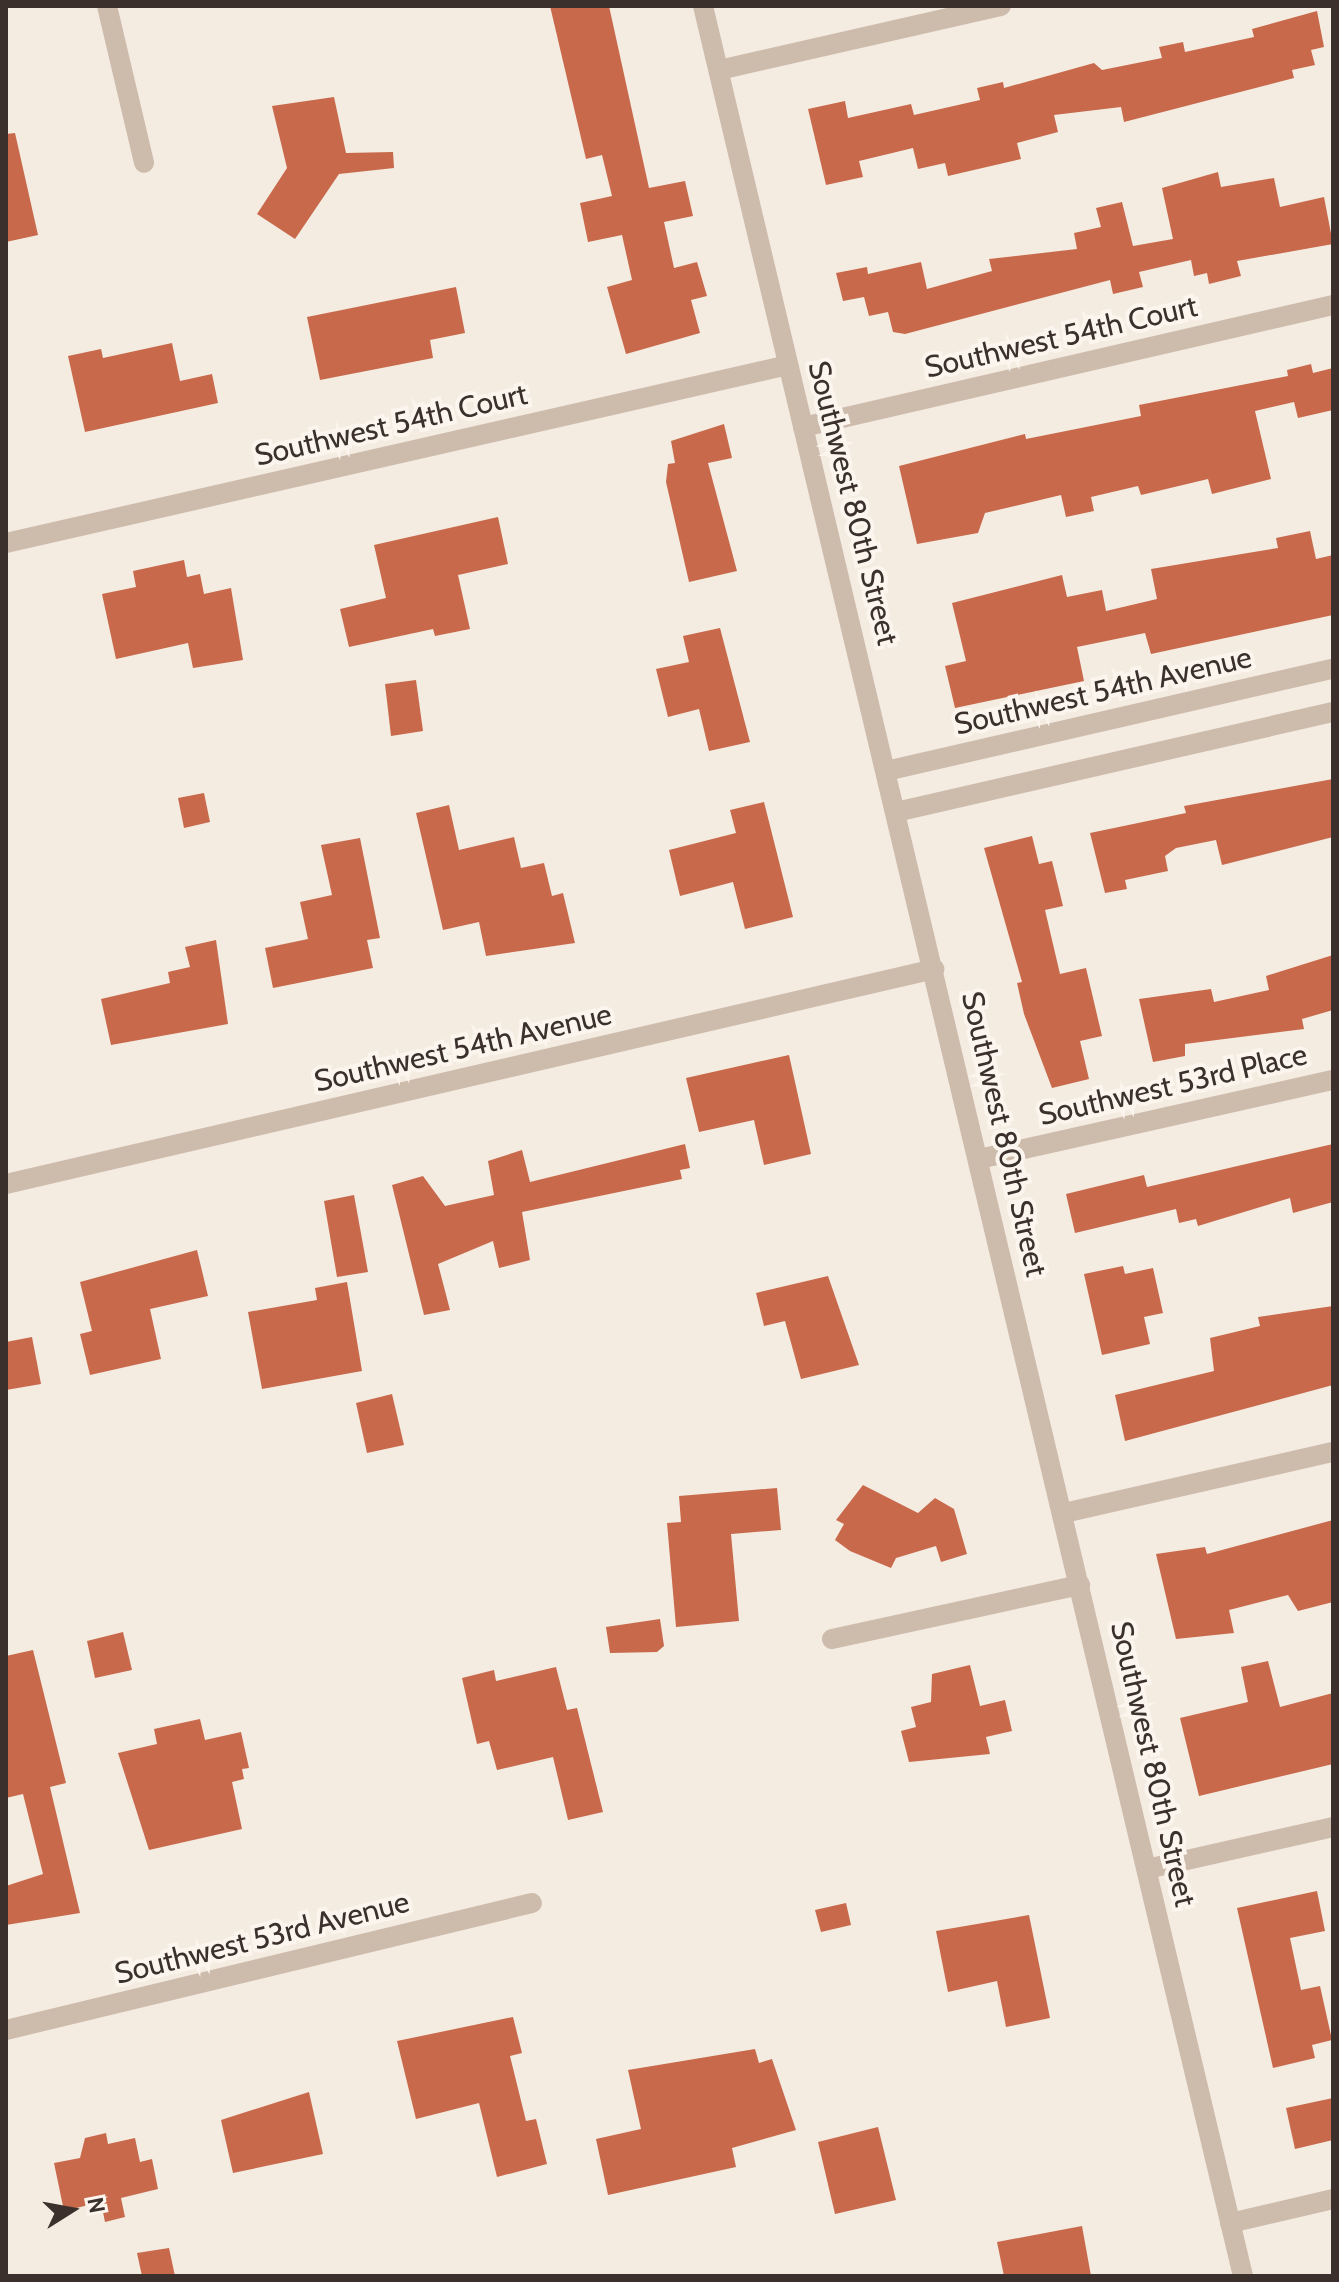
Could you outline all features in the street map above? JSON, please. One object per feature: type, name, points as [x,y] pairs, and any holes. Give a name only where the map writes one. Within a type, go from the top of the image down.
[{"type":"street","points":[[107,6],[144,163]]},
{"type":"street","name":"Southwest 80th Street","points":[[703,6],[1064,1513],[1243,2276]]},
{"type":"street","points":[[719,70],[1001,6]]},
{"type":"street","name":"Southwest 54th Court","points":[[803,427],[1333,305]]},
{"type":"street","name":"Southwest 54th Court","points":[[6,543],[788,365]]},
{"type":"street","name":"Southwest 54th Avenue","points":[[886,771],[1333,669]]},
{"type":"street","points":[[896,812],[1333,712]]},
{"type":"street","name":"Southwest 54th Avenue","points":[[6,1184],[934,969]]},
{"type":"street","name":"Southwest 53rd Place","points":[[979,1159],[1333,1080]]},
{"type":"street","points":[[1064,1513],[1333,1452]]},
{"type":"street","points":[[832,1639],[1080,1585]]},
{"type":"street","points":[[1147,1869],[1333,1827]]},
{"type":"street","name":"Southwest 53rd Avenue","points":[[6,2030],[532,1903]]},
{"type":"street","points":[[1230,2223],[1333,2199]]},
{"type":"building","points":[[550,6],[609,6],[649,188],[685,181],[693,216],[664,222],[674,268],[697,262],[707,296],[691,300],[700,333],[626,354],[607,287],[632,280],[622,235],[588,242],[580,203],[612,196],[602,155],[586,159]]},
{"type":"building","points":[[1317,11],[1324,47],[1311,50],[1315,65],[1292,70],[1294,78],[1124,122],[1121,107],[1054,115],[1058,132],[1017,143],[1021,159],[948,176],[945,163],[918,169],[913,148],[859,161],[863,177],[826,185],[808,109],[845,101],[848,118],[911,104],[914,115],[980,100],[977,88],[1003,82],[1004,88],[1094,63],[1102,70],[1162,58],[1159,47],[1183,42],[1185,52],[1254,37],[1252,29]]},
{"type":"building","points":[[334,97],[346,153],[393,152],[394,168],[339,174],[295,239],[257,214],[287,168],[272,106]]},
{"type":"building","points":[[15,133],[38,235],[6,242],[6,134]]},
{"type":"building","points":[[1218,172],[1221,187],[1274,178],[1280,207],[1324,197],[1333,244],[1237,261],[1241,276],[1209,284],[1207,273],[1194,276],[1191,260],[1139,272],[1143,287],[1113,294],[1110,280],[905,334],[893,332],[888,312],[869,316],[864,297],[843,301],[836,273],[867,267],[868,274],[921,262],[927,289],[992,271],[989,259],[1077,249],[1074,233],[1101,227],[1096,208],[1122,202],[1133,246],[1173,239],[1162,188]]},
{"type":"building","points":[[456,287],[465,333],[430,340],[433,358],[320,380],[307,317]]},
{"type":"building","points":[[172,343],[180,381],[212,374],[218,403],[85,432],[68,356],[101,349],[103,358]]},
{"type":"building","points":[[1311,364],[1313,373],[1333,368],[1333,410],[1298,418],[1294,402],[1255,411],[1271,479],[1212,494],[1208,479],[1141,495],[1138,486],[1091,497],[1094,511],[1066,517],[1061,495],[985,513],[978,533],[917,544],[899,466],[1025,434],[1026,439],[1141,416],[1139,405],[1288,376],[1287,370]]},
{"type":"building","points":[[724,424],[732,458],[708,463],[737,571],[689,582],[666,482],[668,464],[675,463],[671,441]]},
{"type":"building","points":[[498,517],[508,564],[458,575],[470,629],[435,636],[433,629],[349,647],[340,609],[386,598],[374,545]]},
{"type":"building","points":[[1310,531],[1316,559],[1333,555],[1333,615],[1151,654],[1145,633],[1077,647],[1084,681],[955,708],[945,666],[966,661],[952,603],[1062,575],[1067,597],[1102,590],[1106,611],[1157,599],[1151,569],[1278,548],[1276,538]]},
{"type":"building","points":[[184,560],[187,577],[200,574],[204,594],[231,588],[243,660],[193,668],[188,643],[116,659],[102,594],[136,587],[133,571]]},
{"type":"building","points":[[720,628],[750,742],[709,751],[699,709],[668,717],[656,669],[689,662],[683,636]]},
{"type":"building","points":[[416,680],[423,731],[391,736],[385,684]]},
{"type":"building","points":[[1333,779],[1333,837],[1222,865],[1216,840],[1176,848],[1165,856],[1168,871],[1125,880],[1127,889],[1105,893],[1090,833],[1186,813],[1184,806]]},
{"type":"building","points":[[204,793],[210,822],[184,828],[178,798]]},
{"type":"building","points":[[764,802],[793,917],[745,929],[733,882],[680,896],[669,850],[736,833],[730,810]]},
{"type":"building","points":[[449,805],[459,850],[514,837],[521,868],[544,863],[552,896],[563,893],[575,943],[486,956],[479,922],[443,930],[416,813]]},
{"type":"building","points":[[1032,836],[1039,864],[1052,861],[1063,906],[1045,910],[1060,974],[1086,968],[1102,1036],[1080,1041],[1089,1079],[1052,1088],[1024,1014],[1017,983],[1022,982],[984,848]]},
{"type":"building","points":[[360,838],[380,938],[367,940],[373,968],[273,988],[265,948],[308,939],[300,902],[332,895],[321,845]]},
{"type":"building","points":[[216,940],[228,1024],[111,1045],[101,999],[170,983],[168,972],[190,967],[185,947]]},
{"type":"building","points":[[1333,955],[1333,1010],[1302,1019],[1304,1029],[1185,1044],[1185,1056],[1153,1062],[1139,999],[1211,989],[1214,1002],[1269,990],[1266,976]]},
{"type":"building","points":[[789,1055],[811,1154],[764,1165],[754,1120],[699,1132],[686,1078]]},
{"type":"building","points":[[685,1144],[690,1168],[680,1170],[682,1179],[522,1212],[530,1260],[499,1268],[493,1241],[438,1264],[450,1310],[424,1315],[392,1185],[423,1176],[445,1206],[494,1195],[488,1161],[522,1150],[530,1182]]},
{"type":"building","points":[[1333,1144],[1333,1202],[1293,1213],[1290,1198],[1198,1226],[1196,1219],[1179,1223],[1176,1209],[1075,1233],[1066,1194],[1144,1175],[1147,1187]]},
{"type":"building","points":[[354,1195],[368,1272],[337,1277],[324,1201]]},
{"type":"building","points":[[197,1250],[208,1296],[150,1309],[161,1359],[90,1375],[80,1334],[92,1331],[80,1282]]},
{"type":"building","points":[[1123,1266],[1125,1274],[1153,1268],[1163,1313],[1144,1317],[1150,1344],[1102,1355],[1084,1274]]},
{"type":"building","points":[[828,1276],[859,1365],[801,1379],[785,1321],[764,1326],[756,1293]]},
{"type":"building","points":[[347,1282],[362,1371],[262,1389],[248,1312],[317,1300],[315,1288]]},
{"type":"building","points":[[1333,1306],[1333,1385],[1125,1441],[1115,1395],[1214,1371],[1210,1338],[1260,1326],[1258,1317]]},
{"type":"building","points":[[32,1337],[41,1384],[6,1390],[6,1342]]},
{"type":"building","points":[[392,1394],[404,1445],[367,1453],[356,1403]]},
{"type":"building","points":[[863,1485],[918,1513],[935,1498],[954,1509],[967,1554],[941,1562],[936,1546],[896,1558],[891,1568],[850,1551],[835,1540],[844,1524],[836,1520]]},
{"type":"building","points":[[777,1488],[781,1530],[731,1534],[739,1621],[676,1627],[667,1523],[681,1522],[679,1496]]},
{"type":"building","points":[[1333,1520],[1333,1602],[1298,1611],[1288,1595],[1229,1610],[1234,1633],[1176,1639],[1156,1554],[1205,1547],[1207,1554]]},
{"type":"building","points":[[660,1619],[664,1646],[657,1652],[610,1653],[606,1627]]},
{"type":"building","points":[[123,1632],[132,1670],[95,1678],[87,1641]]},
{"type":"building","points":[[33,1650],[66,1783],[50,1787],[80,1913],[6,1925],[6,1886],[43,1874],[23,1794],[6,1798],[6,1656]]},
{"type":"building","points":[[1268,1661],[1280,1707],[1333,1693],[1333,1764],[1199,1796],[1180,1718],[1248,1702],[1241,1667]]},
{"type":"building","points":[[970,1665],[980,1706],[1005,1700],[1012,1731],[986,1737],[990,1754],[909,1762],[901,1731],[916,1727],[911,1707],[931,1702],[932,1674]]},
{"type":"building","points":[[556,1667],[567,1710],[577,1708],[603,1812],[568,1820],[553,1757],[497,1770],[489,1741],[477,1744],[462,1678],[494,1670],[496,1681]]},
{"type":"building","points":[[200,1719],[205,1740],[241,1732],[249,1768],[242,1769],[244,1779],[232,1782],[242,1829],[149,1850],[118,1753],[157,1744],[154,1729]]},
{"type":"building","points":[[1317,1891],[1325,1931],[1290,1938],[1301,1990],[1320,1986],[1332,2040],[1312,2045],[1315,2058],[1273,2068],[1237,1908]]},
{"type":"building","points":[[846,1903],[851,1925],[821,1932],[815,1910]]},
{"type":"building","points":[[1029,1915],[1050,2018],[1006,2027],[997,1981],[948,1992],[936,1931]]},
{"type":"building","points":[[513,2017],[522,2053],[510,2056],[526,2121],[536,2119],[547,2164],[497,2177],[479,2103],[416,2119],[397,2041]]},
{"type":"building","points":[[755,2049],[759,2063],[772,2059],[796,2130],[732,2148],[736,2167],[608,2195],[596,2139],[641,2129],[628,2070]]},
{"type":"building","points":[[309,2092],[323,2154],[233,2173],[221,2120]]},
{"type":"building","points":[[1333,2098],[1333,2140],[1295,2149],[1286,2108]]},
{"type":"building","points":[[878,2127],[896,2200],[835,2214],[818,2142]]},
{"type":"building","points":[[106,2133],[108,2144],[135,2138],[140,2162],[152,2159],[158,2189],[121,2198],[125,2217],[105,2222],[101,2202],[64,2211],[54,2163],[80,2158],[85,2138]]},
{"type":"building","points":[[1082,2226],[1091,2276],[1004,2276],[997,2242]]},
{"type":"building","points":[[169,2248],[175,2276],[142,2276],[137,2253]]}]
